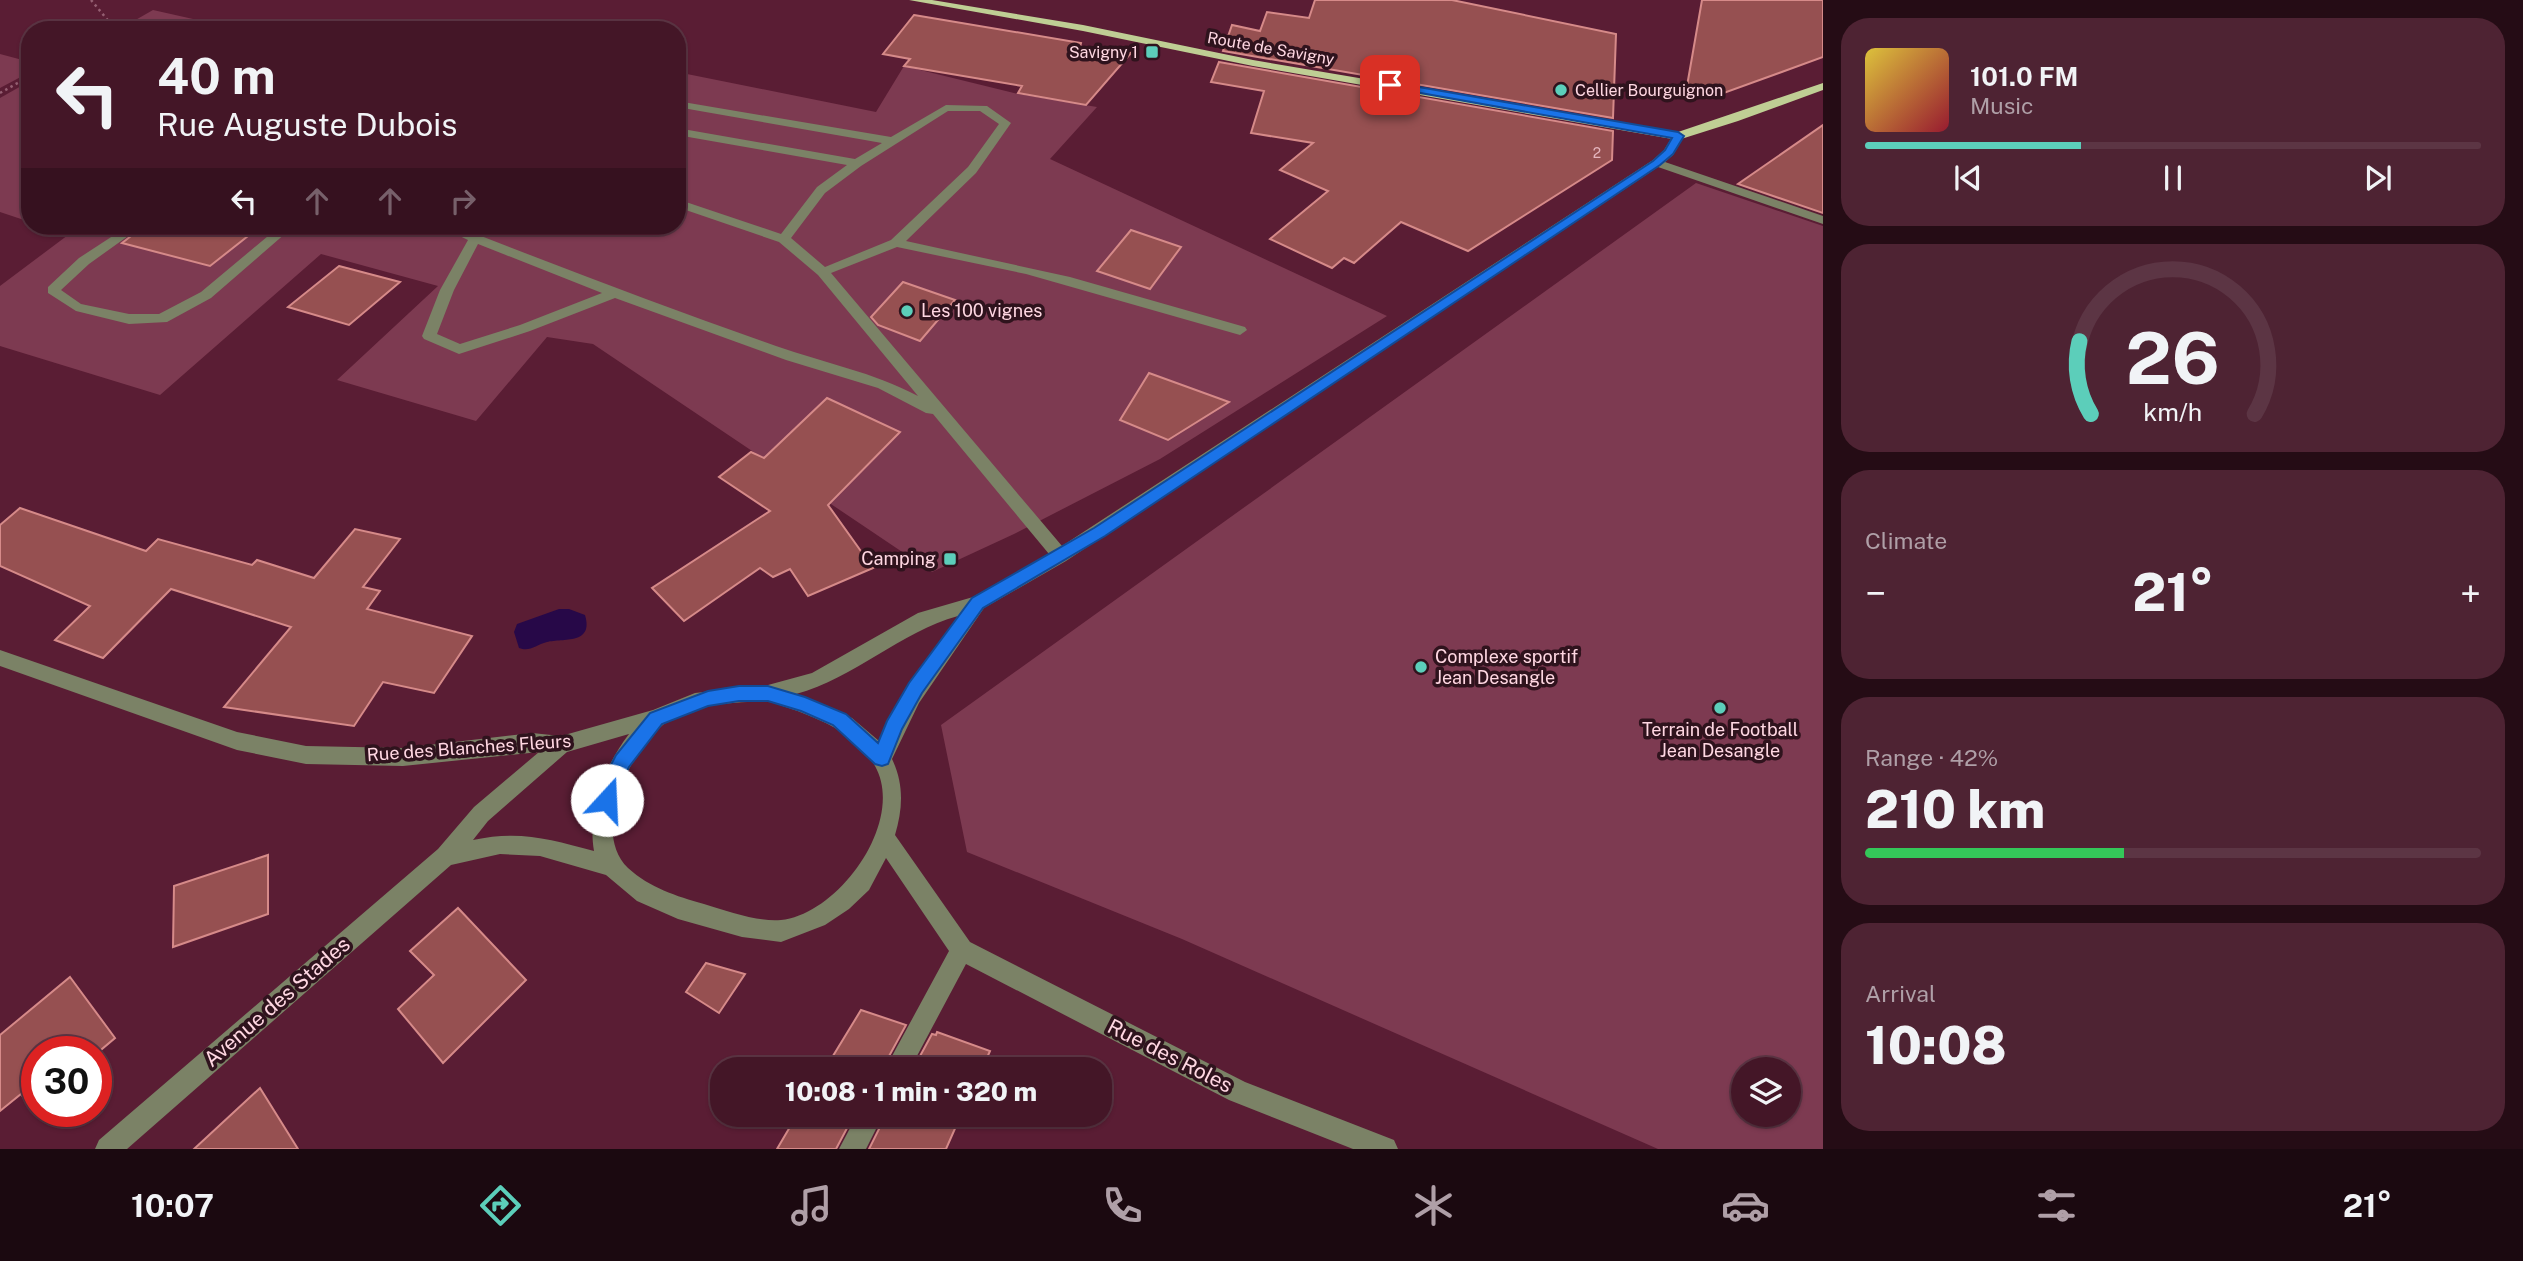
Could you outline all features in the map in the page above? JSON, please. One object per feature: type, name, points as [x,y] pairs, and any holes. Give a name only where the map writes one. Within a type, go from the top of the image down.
[{"type":"main road","name":"Route de Savigny","points":[[915,0],[1148,40],[1242,61],[1678,136],[1823,86]]},
{"type":"street","points":[[686,106],[892,141]]},
{"type":"street","points":[[784,239],[821,190],[857,163],[946,108],[983,108],[1004,124],[972,170],[896,243],[823,272]]},
{"type":"street","points":[[686,133],[857,163]]},
{"type":"street","points":[[768,694],[817,680],[924,618],[978,603],[1060,556],[1657,163],[1669,152],[1678,136]]},
{"type":"street","points":[[1657,163],[1823,220]]},
{"type":"street","points":[[686,206],[784,239],[823,272],[937,412],[1060,556]]},
{"type":"street","points":[[123,235],[84,261],[53,290],[76,307],[129,319],[162,318],[206,295],[277,235]]},
{"type":"street","points":[[468,235],[791,357],[883,384],[937,412]]},
{"type":"street","points":[[475,238],[447,290],[429,336],[459,349],[616,293]]},
{"type":"street","points":[[896,243],[945,251],[1132,297],[1240,330]]},
{"type":"street","points":[[882,758],[894,726],[916,688],[978,603]]},
{"type":"street","name":"Rue des Blanches Fleurs","points":[[0,658],[237,741],[306,755],[403,757],[532,742],[561,745],[656,718],[708,699],[739,694],[768,694]]},
{"type":"street","points":[[656,718],[622,761],[610,786],[604,815],[603,839],[612,866],[629,884],[667,906],[753,928],[783,931],[822,915],[860,883],[885,838],[890,810],[890,780],[882,758],[839,720],[805,705],[768,694]]},
{"type":"street","name":"Avenue des Stades","points":[[108,1149],[446,856],[481,814],[561,745]]},
{"type":"street","points":[[885,838],[962,950],[904,1057]]},
{"type":"street","name":"Avenue des Stades","points":[[446,856],[500,844],[540,846],[612,866]]},
{"type":"street","name":"Rue des Roles","points":[[962,950],[1238,1091],[1385,1149]]},
{"type":"street","points":[[852,1149],[864,1127]]},
{"type":"path","points":[[91,0],[108,21]]},
{"type":"path","points":[[0,93],[21,81]]},
{"type":"shaded area","points":[[153,10],[202,21],[134,21]]},
{"type":"shaded area","points":[[0,54],[21,60],[21,77],[0,88]]},
{"type":"shaded area","points":[[904,66],[1018,94],[1097,107],[1050,159],[1387,316],[1160,459],[1014,534],[932,572],[593,344],[547,337],[476,421],[337,380],[438,286],[321,254],[160,395],[0,346],[0,286],[68,235],[686,235],[686,74],[876,112]]},
{"type":"shaded area","points":[[21,86],[21,219],[0,212],[0,98]]},
{"type":"shaded area","name":"Complexe sportif Jean Desangle","points":[[1696,183],[1823,226],[1823,1149],[1658,1149],[1182,939],[967,852],[941,725]]},
{"type":"shaded area","points":[[559,609],[569,609],[585,615],[587,625],[581,636],[547,642],[530,649],[519,648],[514,632],[517,624]]},
{"type":"building","points":[[1315,0],[1452,0],[1616,34],[1613,118],[1223,51],[1232,25],[1260,31],[1267,12],[1309,18]]},
{"type":"building","points":[[1702,0],[1823,0],[1823,57],[1721,94],[1687,86]]},
{"type":"building","points":[[914,15],[1081,43],[1080,47],[1131,53],[1086,105],[1018,93],[1022,86],[904,66],[910,59],[883,54]]},
{"type":"building","points":[[1219,62],[1613,131],[1612,160],[1468,251],[1401,222],[1354,263],[1344,258],[1332,268],[1270,239],[1328,191],[1280,170],[1313,143],[1251,133],[1264,91],[1211,82]]},
{"type":"building","points":[[1823,125],[1823,213],[1738,184]]},
{"type":"building","points":[[1131,230],[1181,247],[1150,289],[1097,271]]},
{"type":"building","points":[[132,235],[248,236],[210,266],[122,243]]},
{"type":"building","points":[[339,266],[400,282],[349,325],[288,307]]},
{"type":"building","points":[[903,282],[955,300],[920,341],[878,325],[871,317]]},
{"type":"building","points":[[1149,373],[1229,402],[1168,440],[1120,420]]},
{"type":"building","points":[[827,398],[900,432],[828,505],[873,568],[808,596],[790,569],[773,577],[760,568],[684,621],[652,588],[770,511],[719,477],[751,452],[764,458]]},
{"type":"building","points":[[20,508],[146,551],[158,539],[252,565],[257,560],[314,578],[355,529],[400,539],[363,587],[380,591],[367,609],[472,636],[434,693],[383,682],[354,726],[224,707],[291,627],[171,589],[103,658],[55,640],[90,606],[0,566],[0,525]]},
{"type":"building","points":[[268,855],[268,914],[173,947],[174,886]]},
{"type":"building","points":[[458,908],[526,980],[443,1063],[398,1009],[434,975],[410,951]]},
{"type":"building","points":[[706,963],[745,974],[719,1013],[686,992]]},
{"type":"building","points":[[70,977],[115,1038],[112,1041],[112,1036],[21,1036],[21,1094],[0,1111],[0,1035]]},
{"type":"building","points":[[861,1010],[906,1025],[889,1057],[832,1057]]},
{"type":"building","points":[[937,1032],[990,1051],[987,1057],[920,1057],[932,1034],[936,1035]]},
{"type":"building","points":[[260,1088],[298,1149],[194,1149]]},
{"type":"building","points":[[790,1127],[848,1127],[836,1149],[777,1149]]},
{"type":"building","points":[[880,1127],[956,1127],[946,1149],[869,1149]]},
{"type":"place","name":"Savigny 1","points":[[1152,52]]},
{"type":"place","name":"Cellier Bourguignon","points":[[1561,90]]},
{"type":"place","name":"Les 100 vignes","points":[[907,311]]},
{"type":"place","name":"Camping","points":[[950,559]]},
{"type":"place","name":"Complexe sportif Jean Desangle","points":[[1421,667]]},
{"type":"place","name":"Terrain de Football Jean Desangle","points":[[1720,708]]},
{"type":"route","points":[[607,800],[610,786],[622,761],[656,718],[682,706],[739,694],[768,694],[805,705],[839,720],[882,758],[894,726],[916,688],[978,603],[1099,532],[1657,163],[1669,152],[1678,136],[1390,85]]}]
